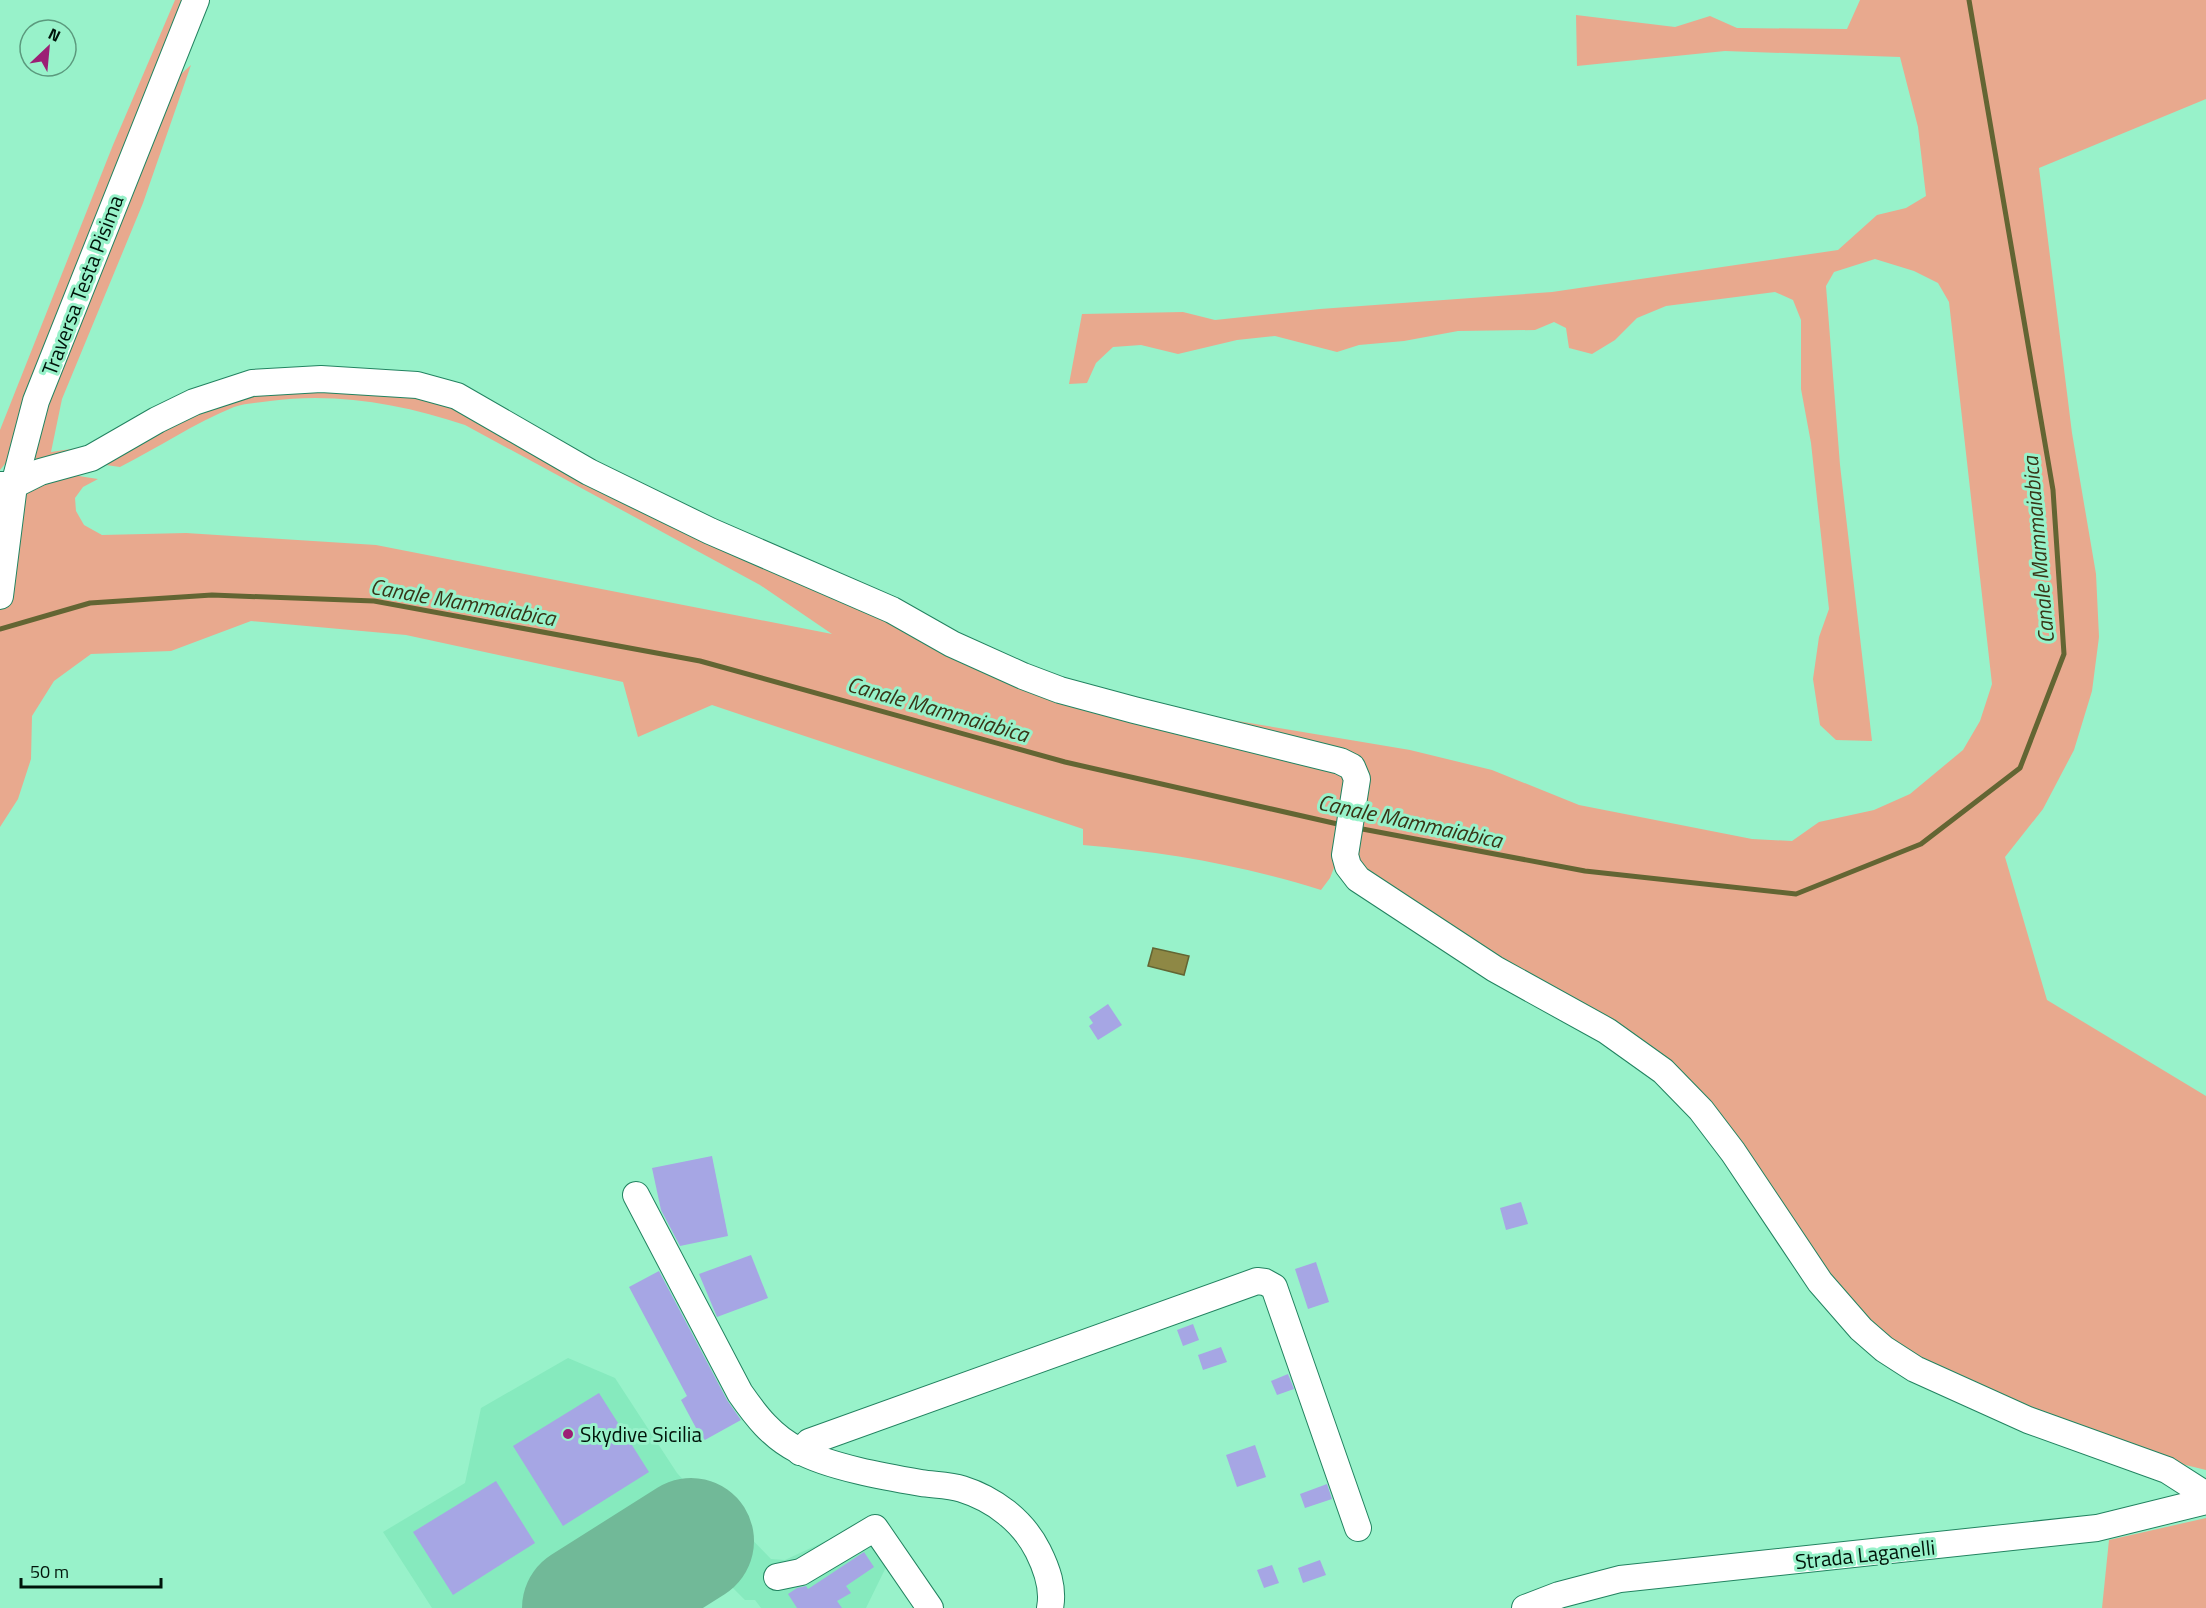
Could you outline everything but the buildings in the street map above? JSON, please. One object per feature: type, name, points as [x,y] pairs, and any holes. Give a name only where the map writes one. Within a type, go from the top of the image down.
[{"type":"street","name":"Traversa Testa Pisima","points":[[1,588],[7,485],[36,401],[196,0]]},
{"type":"street","points":[[7,485],[40,472],[91,458],[157,420],[194,402],[252,383],[321,379],[417,385],[457,396],[589,472],[710,531],[892,610],[952,644],[1023,676],[1060,690],[1134,710],[1340,761],[1352,767],[1357,779],[1345,855],[1348,866],[1358,879],[1495,969],[1607,1031],[1663,1071],[1701,1110],[1733,1152],[1820,1282],[1861,1329],[1884,1349],[1915,1369],[2028,1420],[2167,1470],[2206,1495]]},
{"type":"street","points":[[636,1195],[741,1393],[761,1422],[800,1452],[906,1481],[961,1488],[1010,1515],[1032,1538],[1047,1569],[1050,1608]]},
{"type":"street","points":[[800,1452],[809,1442],[906,1405],[1257,1281],[1265,1282],[1274,1287],[1358,1528]]},
{"type":"street","name":"Strada Laganelli","points":[[1525,1608],[1559,1594],[1620,1579],[2097,1528],[2206,1501]]},
{"type":"street","points":[[777,1577],[801,1572],[875,1528],[930,1608]]},
{"type":"shaded area","points":[[175,0],[183,0],[9,459],[0,470],[0,430],[113,145]]},
{"type":"shaded area","points":[[1860,0],[2206,0],[2206,99],[2039,168],[2072,433],[2096,574],[2099,637],[2092,691],[2074,750],[2043,809],[2005,857],[2047,1000],[2206,1096],[2206,1470],[2161,1459],[1962,1382],[1882,1335],[1820,1267],[1734,1132],[1360,866],[1360,860],[1339,855],[1330,878],[1321,890],[1262,873],[1203,861],[1144,851],[1083,845],[1083,829],[712,705],[638,737],[623,682],[406,635],[251,621],[171,651],[91,654],[54,681],[32,716],[31,759],[18,799],[0,827],[0,579],[24,498],[30,487],[72,475],[98,479],[83,487],[75,498],[76,511],[84,525],[102,535],[186,533],[376,545],[832,634],[760,585],[465,425],[417,411],[344,399],[295,399],[247,404],[234,407],[205,420],[120,467],[99,464],[158,427],[289,384],[446,398],[936,642],[952,658],[1008,677],[1368,778],[1148,706],[1410,750],[1492,770],[1579,805],[1752,839],[1792,841],[1819,822],[1874,810],[1910,794],[1963,750],[1980,721],[1992,684],[1949,302],[1938,283],[1914,271],[1875,259],[1834,272],[1826,286],[1840,465],[1872,741],[1836,740],[1820,725],[1813,679],[1819,637],[1829,609],[1811,443],[1801,389],[1801,320],[1793,300],[1775,292],[1666,306],[1637,318],[1615,340],[1592,354],[1569,348],[1566,328],[1554,322],[1535,330],[1458,331],[1404,341],[1359,345],[1337,352],[1275,336],[1237,340],[1178,354],[1141,345],[1113,347],[1096,363],[1087,383],[1069,384],[1082,314],[1183,312],[1215,320],[1320,309],[1552,292],[1838,250],[1877,215],[1906,208],[1926,196],[1918,127],[1900,57],[1725,51],[1577,66],[1576,15],[1675,27],[1710,16],[1737,28],[1847,29]]},
{"type":"shaded area","points":[[191,65],[143,203],[62,399],[51,452],[98,445],[37,463],[32,459],[46,401],[180,75]]},
{"type":"shaded area","points":[[1153,948],[1189,956],[1184,975],[1148,966]]},
{"type":"shaded area","points":[[568,1358],[615,1378],[677,1473],[702,1500],[729,1516],[771,1559],[785,1560],[860,1525],[888,1563],[866,1608],[761,1608],[755,1600],[745,1600],[731,1586],[695,1608],[432,1608],[383,1532],[465,1483],[481,1408]]},
{"type":"shaded area","points":[[2206,1518],[2206,1608],[2102,1608],[2109,1540]]},
{"type":"waterway","name":"Canale Mammaiabica","points":[[1357,828],[1585,871],[1796,894],[1921,844],[2020,768],[2064,654],[2053,490],[1969,0]]},
{"type":"waterway","name":"Canale Mammaiabica","points":[[0,629],[90,603],[212,595],[374,601],[700,661],[1065,762],[1342,825]]},
{"type":"runway","points":[[585,1608],[691,1541]]},
{"type":"place","name":"Skydive Sicilia","points":[[568,1434]]}]
